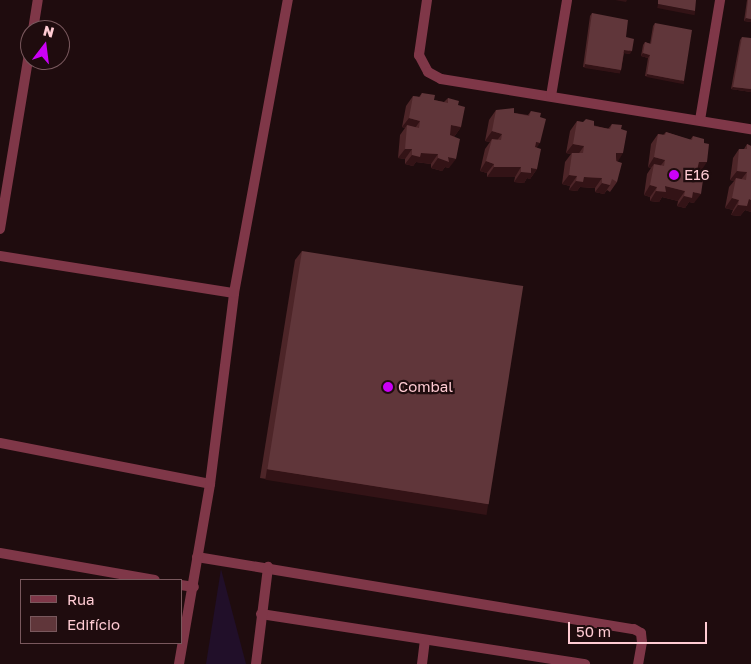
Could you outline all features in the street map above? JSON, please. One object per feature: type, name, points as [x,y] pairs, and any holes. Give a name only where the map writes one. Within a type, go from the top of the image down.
[{"type":"street","points":[[35,20],[38,0]]},
{"type":"street","points":[[179,664],[194,587],[197,556],[210,484],[234,293],[288,0]]},
{"type":"street","points":[[427,0],[419,55],[428,72],[441,79],[751,129]]},
{"type":"street","points":[[551,96],[567,0]]},
{"type":"street","points":[[700,120],[720,0]]},
{"type":"street","points":[[0,230],[26,70]]},
{"type":"street","points":[[0,256],[234,293]]},
{"type":"street","points":[[0,443],[210,484]]},
{"type":"street","points":[[0,553],[149,579]]},
{"type":"street","points":[[197,556],[634,629],[641,633],[642,642],[638,664]]},
{"type":"street","points":[[256,664],[268,567]]},
{"type":"street","points":[[182,585],[194,587]]},
{"type":"street","points":[[261,614],[425,641],[585,664]]},
{"type":"street","points":[[422,664],[425,641]]},
{"type":"shaded area","points":[[221,569],[246,664],[206,664]]},
{"type":"building","points":[[658,0],[696,0],[695,11],[658,4]]},
{"type":"building","points":[[748,0],[751,0],[751,19],[746,18]]},
{"type":"building","points":[[592,13],[628,20],[626,37],[634,39],[632,51],[624,50],[621,70],[585,64]]},
{"type":"building","points":[[655,23],[692,30],[684,81],[647,74],[650,55],[643,53],[645,42],[651,44]]},
{"type":"building","points":[[742,37],[751,38],[751,89],[733,87]]},
{"type":"building","points":[[422,93],[435,95],[434,100],[448,103],[448,98],[459,101],[458,105],[465,107],[461,127],[451,125],[450,135],[460,139],[456,159],[448,157],[449,162],[438,158],[438,154],[421,153],[420,157],[412,155],[412,149],[405,149],[407,125],[419,128],[420,121],[409,118],[413,96],[420,97]]},
{"type":"building","points":[[514,108],[514,113],[529,116],[531,111],[541,113],[540,117],[546,119],[540,143],[536,142],[535,147],[541,149],[537,169],[531,168],[531,173],[521,172],[521,167],[494,167],[494,164],[486,161],[492,139],[501,140],[502,134],[492,131],[496,110]]},
{"type":"building","points":[[586,119],[594,121],[594,126],[610,129],[612,124],[622,125],[621,129],[627,131],[623,153],[616,153],[616,161],[622,163],[617,182],[612,179],[610,185],[602,183],[602,178],[584,177],[583,182],[576,181],[577,176],[569,175],[572,153],[583,153],[584,146],[573,144],[577,121],[583,122]]},
{"type":"building","name":"E16","points":[[666,132],[692,140],[693,136],[704,139],[704,143],[709,144],[707,162],[699,162],[697,170],[704,173],[701,194],[693,192],[692,198],[684,196],[685,191],[665,186],[666,192],[656,191],[657,187],[650,185],[654,164],[664,166],[665,160],[654,157],[658,134],[665,135]]},
{"type":"building","points":[[747,144],[751,146],[751,200],[749,199],[747,206],[738,205],[739,200],[732,198],[736,178],[746,180],[747,172],[737,171],[739,149],[747,149]]},
{"type":"building","name":"Combal","points":[[302,251],[523,286],[489,504],[267,469]]},
{"type":"place","name":"E16","points":[[674,175]]},
{"type":"place","name":"Combal","points":[[388,387]]}]
